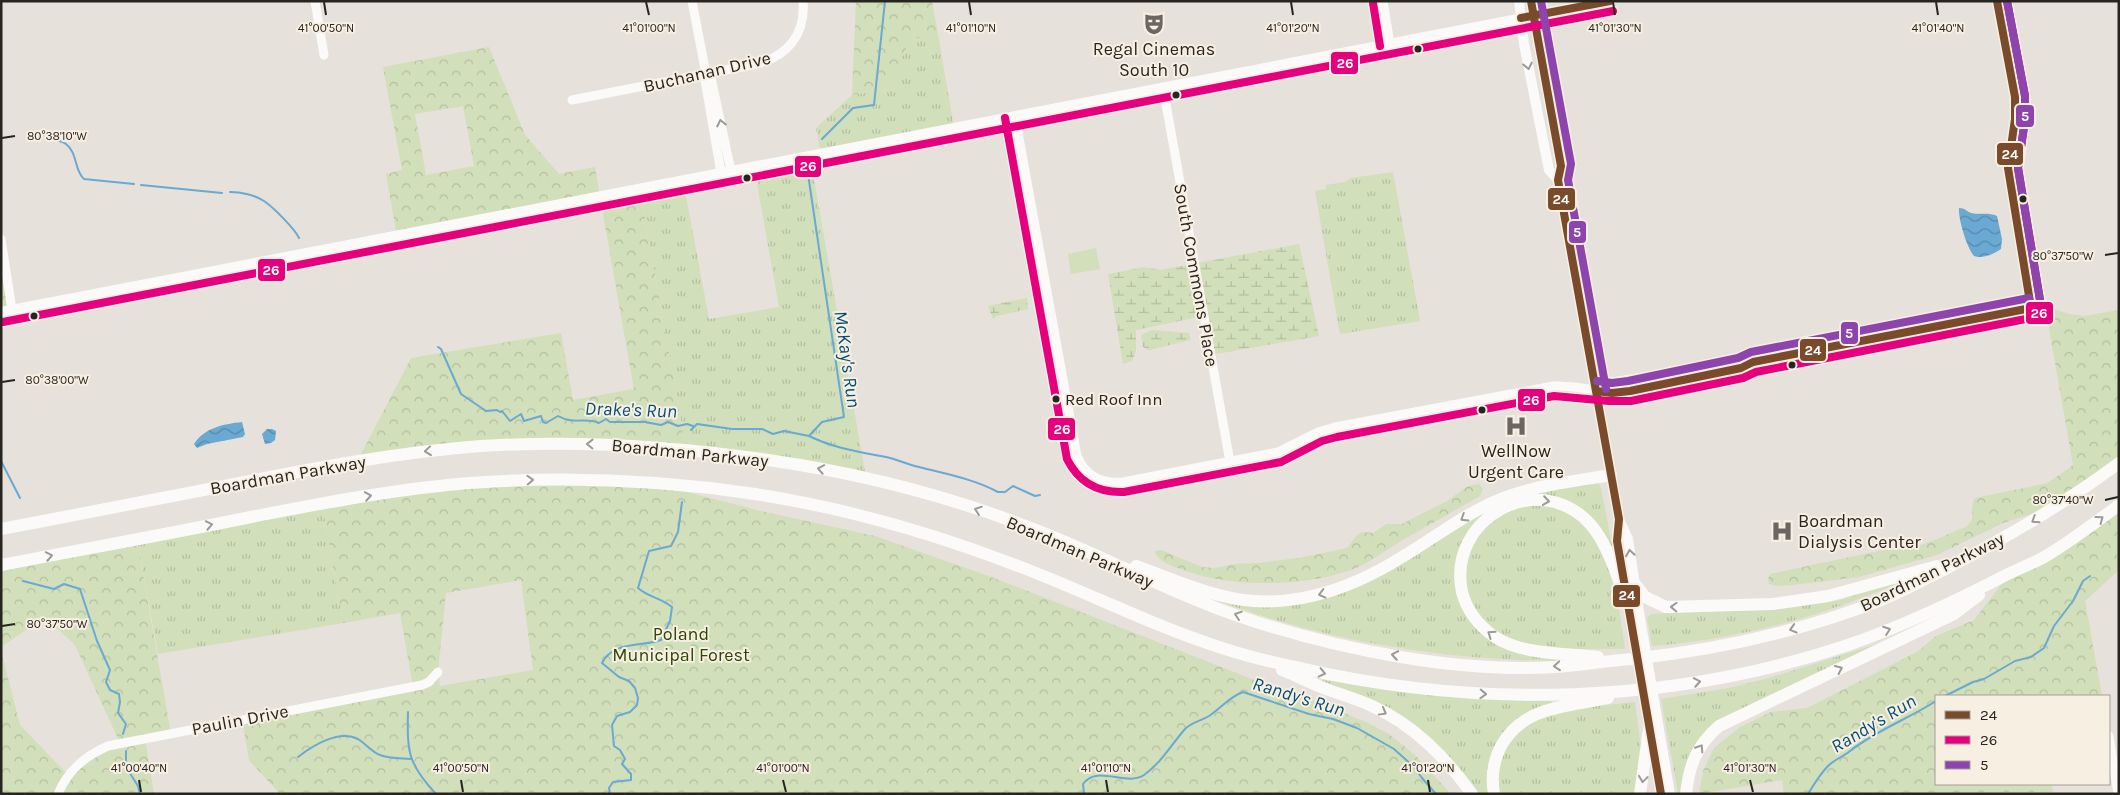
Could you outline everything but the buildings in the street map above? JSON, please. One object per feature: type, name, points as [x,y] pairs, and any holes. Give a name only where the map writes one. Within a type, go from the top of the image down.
[{"type":"highway","name":"Boardman Parkway","points":[[1,529],[273,476],[395,455],[478,447],[567,444],[672,448],[817,468],[928,495],[971,508],[1056,539],[1216,608],[1299,634],[1363,650],[1450,662],[1552,667],[1716,648],[1809,625],[1895,594],[1967,558],[2025,526],[2119,463]]},
{"type":"highway","points":[[1056,539],[1219,595],[1253,600],[1292,600],[1338,590],[1356,583],[1385,568],[1467,516],[1502,498],[1527,490],[1610,475]]},
{"type":"highway","name":"Boardman Parkway","points":[[1,565],[298,507],[394,491],[508,481],[582,480],[651,483],[777,498],[831,508],[917,530],[1036,573],[1196,639],[1257,658],[1368,682],[1467,693],[1544,695],[1648,689],[1694,683],[1754,671],[1837,648],[1898,626],[2042,558],[2119,505]]},
{"type":"highway","points":[[1623,660],[1523,648],[1495,637],[1477,622],[1464,598],[1460,570],[1465,549],[1481,523],[1504,507],[1530,500],[1558,504],[1578,514],[1595,530],[1628,604]]},
{"type":"highway","points":[[1635,584],[1645,597],[1658,605],[1666,607],[1773,604],[1828,596],[1967,558]]},
{"type":"highway","points":[[1686,794],[1690,767],[1695,755],[1704,740],[1719,726],[1954,614],[1998,580]]},
{"type":"highway","points":[[1257,658],[1322,687],[1373,706],[1396,719],[1440,754],[1472,794]]},
{"type":"highway","points":[[1494,794],[1493,771],[1496,756],[1506,738],[1525,719],[1540,711],[1554,707],[1648,689]]},
{"type":"highway","points":[[1640,794],[1654,728]]},
{"type":"main road","points":[[1519,1],[1524,44],[1550,170],[1558,180]]},
{"type":"main road","points":[[1531,1],[1561,166],[1558,180],[1618,520],[1617,541],[1628,604],[1635,619]]},
{"type":"main road","points":[[1,312],[1611,1]]},
{"type":"main road","points":[[1618,520],[1628,539],[1635,584],[1635,619],[1654,728],[1670,794]]},
{"type":"main road","points":[[1654,728],[1661,794]]},
{"type":"street","points":[[315,1],[324,55]]},
{"type":"street","points":[[692,1],[726,172]]},
{"type":"street","name":"Buchanan Drive","points":[[572,100],[765,62],[782,54],[795,40],[804,19],[804,1]]},
{"type":"street","points":[[1382,1],[1390,44]]},
{"type":"street","points":[[1015,116],[1076,451],[1081,465],[1091,475],[1098,480],[1112,483],[1278,452],[1318,432],[1335,426],[1553,386],[1563,385],[1612,393],[1630,390],[1741,368],[1753,362],[2031,308],[2008,168],[2015,119],[2015,97],[1997,1]]},
{"type":"street","name":"South Commons Place","points":[[1163,87],[1230,462]]},
{"type":"street","points":[[1,239],[12,310]]},
{"type":"street","name":"Paulin Drive","points":[[58,794],[68,775],[80,762],[108,746],[422,685],[429,682],[438,672]]},
{"type":"street","points":[[2110,742],[2118,794]]},
{"type":"green space","points":[[856,1],[932,1],[938,34],[911,39],[885,90],[852,95]]},
{"type":"green space","points":[[938,34],[954,128],[821,154],[816,128],[852,95],[885,90],[911,39]]},
{"type":"green space","points":[[489,47],[525,135],[559,174],[595,167],[600,196],[640,189],[686,449],[567,444],[357,462],[411,358],[561,333],[573,400],[634,389],[600,197],[397,236],[386,174],[402,170],[383,67]],"holes":[[[463,106],[474,166],[426,175],[415,114]]]},
{"type":"green space","points":[[810,156],[866,478],[686,449],[640,189],[683,180],[709,319],[779,307],[754,167]]},
{"type":"green space","points":[[1393,172],[1420,321],[1340,334],[1315,191],[1326,189],[1326,185],[1345,182],[1350,178]]},
{"type":"green space","points":[[1,239],[12,310],[1,312]]},
{"type":"green space","points":[[1299,244],[1319,336],[1210,355],[1203,316],[1136,330],[1136,351],[1132,361],[1123,364],[1108,274],[1144,267],[1160,270]]},
{"type":"green space","points":[[1096,248],[1100,269],[1071,274],[1068,254]]},
{"type":"green space","points":[[1027,298],[1028,309],[997,316],[993,319],[988,306]]},
{"type":"green space","points":[[2045,306],[2069,314],[2084,316],[2119,310],[2119,463],[2056,506],[2003,523],[1937,555],[1859,577],[1792,585],[1777,586],[1769,584],[1770,574],[1883,550],[1912,547],[1938,539],[1969,524],[1972,518],[1975,498],[2048,483],[2073,465]]},
{"type":"green space","points":[[1152,330],[1189,333],[1191,340],[1149,350],[1143,347],[1141,335]]},
{"type":"green space","name":"Poland Municipal Forest","points":[[651,483],[761,511],[875,536],[994,578],[1366,722],[1389,734],[1415,755],[1451,794],[280,794],[249,760],[242,720],[413,687],[400,613],[343,623],[322,503],[440,486]],"holes":[[[521,580],[533,670],[440,686],[438,671],[446,593]]]},
{"type":"green space","points":[[1479,484],[1483,489],[1480,496],[1364,564],[1340,574],[1297,582],[1251,583],[1228,581],[1174,567],[1160,559],[1155,551],[1161,550],[1202,567],[1214,568],[1298,558],[1343,549],[1348,547],[1357,535],[1362,532],[1373,533],[1387,524],[1402,524],[1447,501],[1468,486]]},
{"type":"green space","points":[[1599,484],[1601,488],[1613,550],[1594,523],[1529,496],[1546,489]]},
{"type":"green space","points":[[322,503],[343,623],[158,654],[137,539]]},
{"type":"green space","points":[[1525,505],[1557,507],[1583,522],[1593,536],[1608,567],[1618,602],[1625,649],[1578,649],[1530,644],[1501,634],[1487,624],[1476,612],[1470,598],[1467,582],[1467,566],[1471,550],[1478,536],[1488,523],[1505,512]]},
{"type":"green space","points":[[2119,505],[2119,570],[2085,601],[2102,695],[1935,695],[1935,785],[2051,785],[2053,792],[1784,794],[1782,780],[1699,794],[1703,771],[1714,748],[1740,727],[1771,712],[1807,708],[1917,652],[1936,636],[1974,620],[2010,573]]},
{"type":"green space","points":[[1490,507],[1458,567],[1478,627],[1556,656],[1556,661],[1426,652],[1384,645],[1301,627],[1218,601],[1219,599],[1311,600]]},
{"type":"green space","points":[[137,539],[171,734],[145,739],[154,794],[1,794],[1,651],[20,725],[68,775],[74,768],[120,743],[75,645],[45,617],[1,647],[1,565]]},
{"type":"green space","points":[[1893,583],[1894,585],[1865,597],[1776,625],[1714,638],[1652,646],[1647,618],[1651,614],[1790,608],[1840,600]]},
{"type":"green space","points":[[1880,643],[1713,725],[1682,794],[1678,794],[1661,699],[1729,688],[1769,678]]},
{"type":"green space","points":[[1323,680],[1437,695],[1522,701],[1551,701],[1552,703],[1506,732],[1491,794],[1478,794],[1442,750],[1323,683]]},
{"type":"green space","points":[[1635,702],[1641,748],[1637,794],[1499,794],[1501,766],[1509,744],[1523,729],[1541,718],[1563,712],[1586,707]]},
{"type":"water","points":[[1959,208],[1971,213],[1997,216],[2002,239],[2001,249],[1981,257],[1974,256],[1964,233]]},
{"type":"water","points":[[242,422],[245,434],[243,437],[207,444],[197,448],[194,444],[204,434],[216,427]]},
{"type":"water","points":[[267,429],[276,431],[275,440],[265,444],[262,434]]},
{"type":"waterway","name":"McKay's Run","points":[[822,139],[853,108],[874,105],[885,1]]},
{"type":"waterway","name":"Drake's Run","points":[[44,135],[64,143],[70,148],[84,179],[134,184]]},
{"type":"waterway","name":"McKay's Run","points":[[691,430],[697,424],[732,429],[762,429],[773,434],[784,431],[809,436],[822,422],[844,417],[808,174]]},
{"type":"waterway","name":"Drake's Run","points":[[141,185],[222,193]]},
{"type":"waterway","name":"Drake's Run","points":[[230,192],[248,194],[264,201],[283,218],[299,238]]},
{"type":"waterway","name":"Drake's Run","points":[[438,347],[441,349],[461,394],[486,411],[502,411],[510,421],[521,414],[524,421],[541,416],[543,422],[546,423],[558,416],[569,420],[599,423],[606,419],[610,422],[645,422],[661,425],[668,422],[678,426],[687,424],[693,426]]},
{"type":"waterway","points":[[809,436],[837,447],[890,458],[960,477],[998,492],[1005,492],[1013,486],[1035,496],[1040,495]]},
{"type":"waterway","points":[[1,461],[20,498]]},
{"type":"waterway","name":"Drake's Run","points":[[610,794],[609,788],[613,782],[631,780],[631,774],[622,764],[625,759],[620,750],[614,746],[612,725],[617,716],[630,712],[637,705],[638,698],[635,688],[629,681],[619,677],[602,663],[607,656],[620,648],[661,640],[670,621],[672,607],[638,588],[649,551],[671,546],[678,532],[682,502]]},
{"type":"waterway","name":"Randy's Run","points":[[1947,695],[1973,682],[1984,679],[2015,661],[2031,657],[2044,648],[2054,626],[2073,601],[2083,581],[2090,576]]},
{"type":"waterway","points":[[23,581],[54,589],[64,584],[80,589],[97,641],[110,670],[106,682],[110,690],[119,694],[118,713],[126,724],[123,734]]},
{"type":"waterway","name":"Randy's Run","points":[[1084,794],[1083,784],[1089,778],[1104,776],[1129,779],[1144,775],[1161,759],[1185,729],[1209,716],[1229,700],[1243,692],[1357,728],[1394,749],[1414,767],[1436,794]]},
{"type":"waterway","name":"Randy's Run","points":[[1808,794],[1822,772],[1833,762],[1871,737],[1935,702]]},
{"type":"waterway","points":[[408,712],[408,737],[411,757],[420,774],[436,794]]},
{"type":"waterway","points":[[298,757],[326,740],[334,737],[351,736],[380,755],[411,759]]},
{"type":"waterway","points":[[126,751],[126,767],[138,786],[140,794]]},
{"type":"transit line","name":"24","points":[[1531,1],[1561,166],[1558,180],[1619,519],[1617,541],[1661,794]]},
{"type":"transit line","name":"5","points":[[1541,1],[1571,164],[1568,180],[1606,389]]},
{"type":"transit line","name":"24","points":[[1521,18],[1610,1]]},
{"type":"transit line","name":"24","points":[[1997,1],[2015,97],[2015,119],[2008,168],[2031,308]]},
{"type":"transit line","name":"26","points":[[1005,118],[1067,459],[1077,474],[1090,485],[1106,491],[1124,492],[1281,462],[1322,441],[1337,437],[1554,396],[1631,401],[1743,378],[1756,372],[2036,317],[2040,312],[2041,306],[2018,168],[2025,120],[2025,96],[2007,1]]},
{"type":"transit line","name":"5","points":[[2007,1],[2025,96],[2025,120],[2018,168],[2041,306]]},
{"type":"transit line","name":"26","points":[[1373,3],[1380,46]]},
{"type":"transit line","name":"26","points":[[3,322],[1613,11]]},
{"type":"transit line","name":"5","points":[[1597,381],[1612,383],[1628,381],[1738,358],[1751,352],[2029,298]]},
{"type":"transit line","name":"24","points":[[1596,391],[1612,393],[1630,391],[1741,368],[1753,362],[2031,308]]},
{"type":"place","name":"Regal Cinemas South 10","points":[[1154,24]]},
{"type":"place","name":"Red Roof Inn","points":[[1056,399]]},
{"type":"place","name":"WellNow Urgent Care","points":[[1516,426]]},
{"type":"place","name":"Boardman Dialysis Center","points":[[1782,531]]}]
